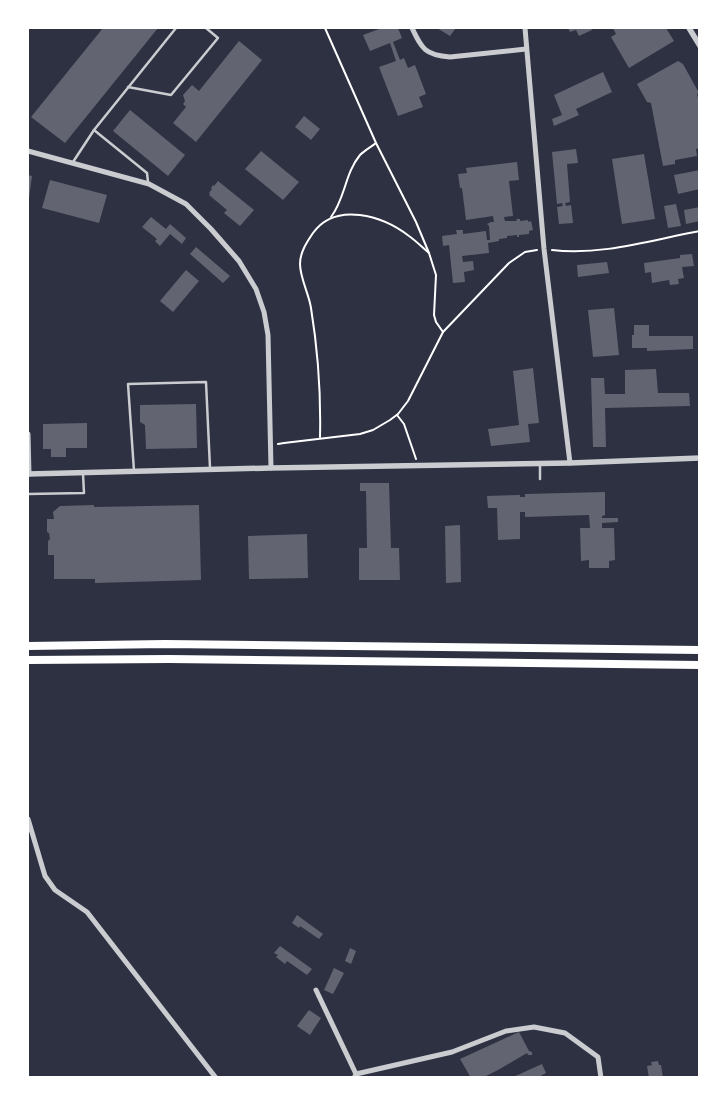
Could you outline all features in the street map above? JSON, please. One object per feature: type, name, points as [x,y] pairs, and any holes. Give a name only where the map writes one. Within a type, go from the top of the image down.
[{"type":"highway","points":[[28,646],[165,644],[700,650]]},
{"type":"highway","points":[[28,660],[169,659],[700,665]]},
{"type":"street","points":[[412,28],[421,46],[429,53],[439,56],[450,57],[526,49]]},
{"type":"street","points":[[525,28],[544,249],[570,463]]},
{"type":"street","points":[[689,28],[700,46]]},
{"type":"street","points":[[28,151],[148,184],[186,204],[240,261],[256,289],[264,312],[268,335],[271,468]]},
{"type":"street","points":[[28,434],[28,474],[540,464],[700,458]]},
{"type":"street","points":[[28,819],[45,876],[55,890],[87,912],[216,1078]]},
{"type":"street","points":[[316,990],[355,1076],[452,1052],[506,1031],[534,1027],[565,1033],[598,1057],[601,1078]]},
{"type":"lane","points":[[72,163],[94,130],[176,28]]},
{"type":"lane","points":[[128,87],[171,95],[218,38],[206,28]]},
{"type":"lane","points":[[94,130],[148,172],[148,184]]},
{"type":"lane","points":[[134,472],[128,384],[206,382],[210,470]]},
{"type":"lane","points":[[540,464],[540,479]]},
{"type":"lane","points":[[28,494],[84,493],[83,473]]},
{"type":"path","points":[[326,28],[376,143],[416,222],[429,253],[436,275],[434,315],[436,322],[443,332]]},
{"type":"path","points":[[320,438],[319,375],[311,306],[300,264],[303,248],[315,230],[329,219],[337,209],[359,156],[376,143]]},
{"type":"path","points":[[329,219],[350,214],[366,216],[387,223],[408,235],[429,253]]},
{"type":"path","points":[[270,447],[284,442],[360,434],[373,430],[397,415],[408,401],[443,332],[509,263],[525,252],[544,249],[560,251],[601,250],[700,231]]},
{"type":"path","points":[[397,415],[404,424],[418,466]]},
{"type":"building","points":[[103,28],[158,28],[65,143],[31,117]]},
{"type":"building","points":[[382,28],[398,28],[402,38],[393,42],[400,60],[404,58],[408,68],[415,65],[426,94],[419,97],[423,107],[398,116],[379,67],[396,61],[390,43],[370,51],[363,35]]},
{"type":"building","points":[[437,28],[456,28],[450,36]]},
{"type":"building","points":[[568,28],[591,28],[592,30],[579,36],[576,30],[570,32]]},
{"type":"building","points":[[613,28],[666,28],[674,41],[629,68],[611,37],[616,34]]},
{"type":"building","points":[[239,41],[262,60],[196,142],[173,123],[186,107],[183,104],[185,101],[183,95],[192,85],[199,91]]},
{"type":"building","points":[[678,61],[683,64],[699,93],[697,94],[700,107],[700,148],[696,149],[697,156],[675,160],[675,164],[663,166],[651,103],[647,102],[637,84]]},
{"type":"building","points":[[603,72],[612,92],[576,109],[579,115],[554,126],[552,119],[562,115],[554,95]]},
{"type":"building","points":[[130,110],[185,155],[168,176],[113,131]]},
{"type":"building","points":[[304,116],[320,129],[311,140],[295,127]]},
{"type":"building","points":[[576,149],[578,163],[567,164],[570,202],[565,203],[566,206],[571,205],[573,223],[559,224],[557,207],[563,206],[562,203],[557,204],[552,152]]},
{"type":"building","points":[[261,151],[299,182],[283,200],[245,169]]},
{"type":"building","points":[[644,154],[655,219],[622,224],[612,159]]},
{"type":"building","points":[[517,162],[519,180],[509,181],[513,216],[504,217],[505,221],[517,221],[516,219],[520,219],[520,221],[531,221],[533,230],[529,231],[529,234],[519,235],[519,237],[517,235],[507,236],[507,238],[499,239],[499,241],[488,243],[489,253],[462,256],[463,262],[473,261],[474,270],[464,272],[465,282],[453,283],[449,245],[443,246],[442,236],[457,234],[456,230],[463,230],[463,234],[486,231],[487,240],[490,240],[489,226],[487,224],[494,222],[493,216],[466,220],[462,188],[460,188],[458,174],[467,173],[466,168]]},
{"type":"building","points":[[700,170],[700,189],[678,194],[674,175]]},
{"type":"building","points":[[28,175],[32,176],[29,198],[28,198]]},
{"type":"building","points":[[50,180],[107,195],[99,223],[42,208]]},
{"type":"building","points":[[218,181],[254,210],[240,226],[224,213],[227,210],[209,195],[211,188]]},
{"type":"building","points":[[676,204],[681,226],[668,228],[664,206]]},
{"type":"building","points":[[700,207],[700,221],[686,224],[684,210]]},
{"type":"building","points":[[151,217],[166,229],[170,224],[186,238],[182,244],[170,234],[160,246],[155,241],[157,239],[142,227]]},
{"type":"building","points":[[196,247],[230,276],[223,283],[190,254]]},
{"type":"building","points":[[692,254],[694,266],[682,267],[684,278],[678,279],[679,284],[670,285],[669,280],[652,283],[651,272],[645,273],[644,263],[680,258],[680,255]]},
{"type":"building","points":[[607,262],[609,273],[578,277],[577,265]]},
{"type":"building","points":[[186,270],[199,281],[173,312],[160,301]]},
{"type":"building","points":[[614,308],[619,355],[593,357],[588,310]]},
{"type":"building","points":[[634,325],[649,325],[649,336],[693,336],[693,349],[647,351],[647,348],[632,348]]},
{"type":"building","points":[[533,368],[539,423],[528,424],[530,442],[491,446],[488,429],[519,425],[513,371]]},
{"type":"building","points":[[656,369],[658,393],[689,393],[690,406],[605,408],[606,447],[593,447],[591,378],[604,378],[605,394],[625,394],[625,370]]},
{"type":"building","points":[[196,404],[197,448],[146,449],[145,425],[140,422],[140,405]]},
{"type":"building","points":[[87,423],[87,448],[66,448],[66,457],[51,457],[51,449],[43,449],[43,424]]},
{"type":"building","points":[[360,483],[389,483],[391,548],[399,548],[400,580],[359,580],[359,548],[367,548],[366,491],[360,491]]},
{"type":"building","points":[[605,492],[605,515],[602,518],[618,518],[618,522],[602,523],[602,528],[614,528],[615,560],[609,561],[609,568],[589,568],[589,560],[581,561],[580,528],[590,528],[589,515],[525,517],[525,512],[520,512],[520,539],[498,540],[497,508],[488,508],[487,496],[520,495],[520,497],[525,497],[525,494]]},
{"type":"building","points":[[94,505],[94,507],[199,505],[201,580],[95,583],[95,579],[54,579],[54,555],[48,555],[48,541],[50,539],[47,532],[47,519],[54,519],[53,512],[60,506]]},
{"type":"building","points":[[460,525],[461,582],[446,583],[445,526]]},
{"type":"building","points":[[307,534],[308,578],[249,579],[248,536]]},
{"type":"building","points":[[297,915],[323,934],[319,939],[292,923]]},
{"type":"building","points":[[280,946],[312,969],[307,975],[287,961],[285,964],[276,957],[278,955],[274,953]]},
{"type":"building","points":[[350,948],[356,951],[351,964],[345,961]]},
{"type":"building","points":[[334,968],[344,973],[333,994],[324,990]]},
{"type":"building","points":[[309,1010],[321,1018],[310,1035],[297,1026]]},
{"type":"building","points":[[519,1032],[532,1055],[527,1053],[482,1078],[471,1078],[460,1059]]},
{"type":"building","points":[[658,1061],[659,1065],[661,1065],[663,1078],[649,1078],[647,1066],[652,1065],[651,1062]]},
{"type":"building","points":[[542,1064],[546,1073],[537,1078],[511,1078]]}]
